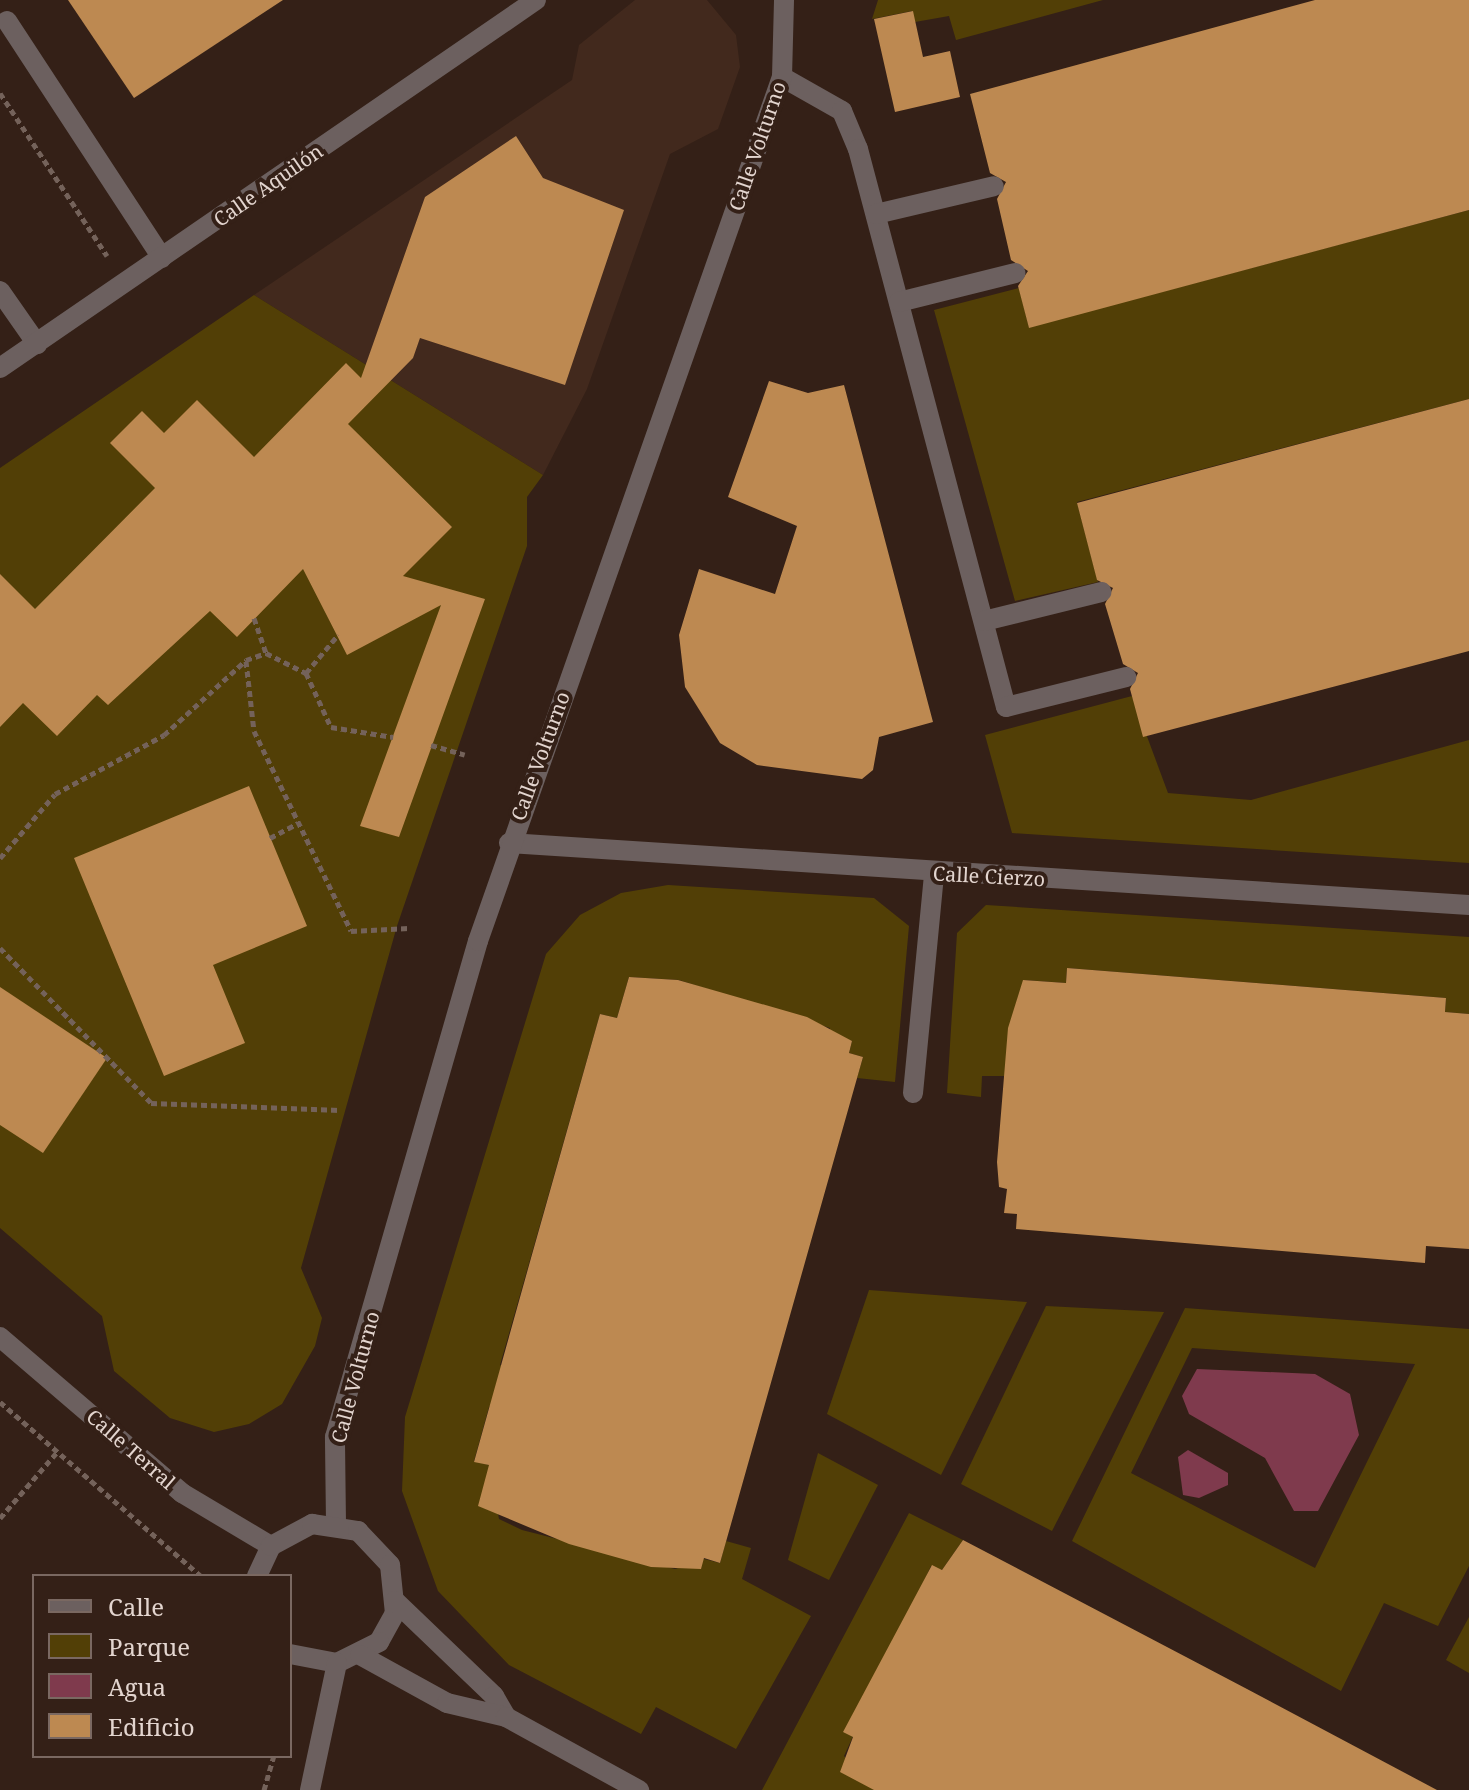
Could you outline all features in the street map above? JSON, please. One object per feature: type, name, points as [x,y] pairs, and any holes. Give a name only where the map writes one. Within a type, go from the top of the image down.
[{"type":"street","name":"Calle Aquilón","points":[[0,368],[536,0]]},
{"type":"street","name":"Calle Volturno","points":[[336,1524],[335,1437],[509,843],[782,77],[784,0]]},
{"type":"street","points":[[7,21],[162,258]]},
{"type":"street","points":[[782,77],[842,111],[876,214],[1006,707],[1126,677]]},
{"type":"street","points":[[876,214],[994,186]]},
{"type":"street","points":[[899,302],[1015,273]]},
{"type":"street","points":[[0,291],[37,344]]},
{"type":"street","points":[[984,621],[1101,592]]},
{"type":"street","name":"Calle Cierzo","points":[[509,843],[934,873],[1469,905]]},
{"type":"street","points":[[913,1093],[934,873]]},
{"type":"street","name":"Calle Terral","points":[[0,1337],[182,1493],[271,1546]]},
{"type":"street","points":[[258,1574],[271,1546],[290,1531],[336,1524],[377,1545],[390,1565],[395,1601],[386,1635],[360,1655],[337,1663],[292,1654]]},
{"type":"street","points":[[395,1601],[494,1696],[506,1717]]},
{"type":"street","points":[[360,1655],[447,1703],[506,1717],[639,1790]]},
{"type":"street","points":[[310,1790],[337,1663]]},
{"type":"path","points":[[0,93],[92,229]]},
{"type":"path","points":[[254,618],[266,653],[306,673],[331,727],[393,737]]},
{"type":"path","points":[[306,673],[338,635]]},
{"type":"path","points":[[0,858],[55,794],[164,735],[246,660],[266,653]]},
{"type":"path","points":[[246,660],[254,731],[351,931],[409,928]]},
{"type":"path","points":[[431,745],[465,755]]},
{"type":"path","points":[[270,838],[298,823]]},
{"type":"path","points":[[0,948],[151,1103],[340,1110]]},
{"type":"path","points":[[0,1402],[199,1574]]},
{"type":"path","points":[[0,1518],[58,1451]]},
{"type":"path","points":[[264,1790],[273,1758]]},
{"type":"shaded area","points":[[635,0],[707,0],[736,35],[740,67],[718,129],[670,154],[587,389],[543,475],[254,295],[572,80],[579,45]]},
{"type":"green space","points":[[878,0],[1103,0],[956,40],[949,16],[915,22],[912,11],[872,19]]},
{"type":"green space","points":[[1469,210],[1469,399],[1077,502],[1098,582],[1015,601],[934,310],[1019,288],[1029,327]]},
{"type":"green space","points":[[254,295],[543,475],[527,497],[527,546],[397,926],[301,1268],[322,1318],[315,1346],[282,1404],[249,1424],[214,1432],[170,1418],[114,1371],[102,1316],[0,1228],[0,468]]},
{"type":"green space","points":[[1132,696],[1168,793],[1251,800],[1469,740],[1469,863],[1012,833],[985,735]]},
{"type":"green space","points":[[668,885],[874,898],[909,926],[895,1082],[857,1078],[863,1057],[849,1053],[852,1041],[829,1034],[830,1028],[679,980],[629,977],[617,1018],[600,1014],[500,1365],[516,1371],[489,1407],[474,1461],[489,1465],[499,1519],[522,1530],[675,1569],[704,1559],[720,1563],[726,1541],[751,1548],[742,1579],[811,1616],[736,1749],[656,1707],[641,1734],[509,1665],[438,1591],[402,1491],[405,1417],[546,954],[580,915],[621,893]]},
{"type":"green space","points":[[986,905],[1469,937],[1469,1014],[1445,1012],[1446,998],[1067,968],[1066,983],[1024,980],[1005,1076],[982,1076],[981,1097],[947,1093],[957,933]]},
{"type":"green space","points":[[869,1290],[1027,1302],[941,1475],[827,1414]]},
{"type":"green space","points":[[1046,1306],[1164,1312],[1052,1531],[961,1484]]},
{"type":"green space","points":[[1185,1308],[1469,1329],[1469,1566],[1438,1626],[1384,1603],[1341,1691],[1072,1541]],"holes":[[[1192,1348],[1415,1364],[1315,1568],[1131,1473]]]},
{"type":"green space","points":[[818,1453],[878,1485],[829,1580],[788,1560]]},
{"type":"green space","points":[[909,1513],[963,1540],[942,1570],[931,1566],[844,1756],[874,1790],[762,1790]]},
{"type":"green space","points":[[1469,1617],[1469,1673],[1446,1660]]},
{"type":"water","points":[[1197,1369],[1315,1374],[1350,1394],[1359,1435],[1318,1511],[1294,1511],[1265,1458],[1189,1414],[1182,1396]]},
{"type":"water","points":[[1188,1450],[1228,1473],[1228,1485],[1199,1498],[1183,1495],[1178,1457]]},
{"type":"building","points":[[68,0],[283,0],[134,98]]},
{"type":"building","points":[[1315,0],[1469,0],[1469,210],[1029,328],[1018,286],[1028,271],[1011,260],[997,199],[1006,182],[990,173],[970,94]]},
{"type":"building","points":[[913,11],[923,57],[950,51],[960,97],[895,112],[874,19]]},
{"type":"building","points":[[516,136],[543,178],[624,210],[565,385],[420,338],[413,358],[348,424],[452,527],[403,576],[485,599],[399,837],[360,826],[441,605],[347,655],[303,569],[237,637],[210,611],[108,705],[97,695],[57,736],[23,703],[0,727],[0,574],[35,609],[155,488],[110,443],[142,411],[164,433],[197,400],[254,457],[346,363],[361,378],[425,197]]},
{"type":"building","points":[[769,381],[808,393],[844,385],[933,722],[879,737],[873,770],[862,779],[757,765],[720,743],[685,687],[679,635],[699,569],[775,594],[797,526],[728,497]]},
{"type":"building","points":[[1469,399],[1469,651],[1143,737],[1130,689],[1138,673],[1123,664],[1105,604],[1113,588],[1097,580],[1077,503]]},
{"type":"building","points":[[249,786],[307,926],[213,965],[245,1043],[164,1076],[74,858]]},
{"type":"building","points":[[1067,968],[1446,998],[1445,1012],[1469,1014],[1469,1249],[1426,1246],[1425,1263],[1016,1229],[1017,1214],[1004,1213],[1007,1189],[999,1187],[997,1162],[1008,1028],[1023,980],[1066,983]]},
{"type":"building","points":[[629,977],[678,980],[807,1017],[852,1041],[849,1053],[863,1057],[720,1563],[704,1558],[701,1569],[651,1567],[569,1544],[478,1506],[489,1465],[474,1462],[600,1014],[617,1018]]},
{"type":"building","points":[[0,987],[107,1058],[43,1153],[0,1125]]},
{"type":"building","points":[[963,1540],[1437,1790],[874,1790],[840,1772],[853,1737],[843,1732],[932,1565],[942,1570]]}]
